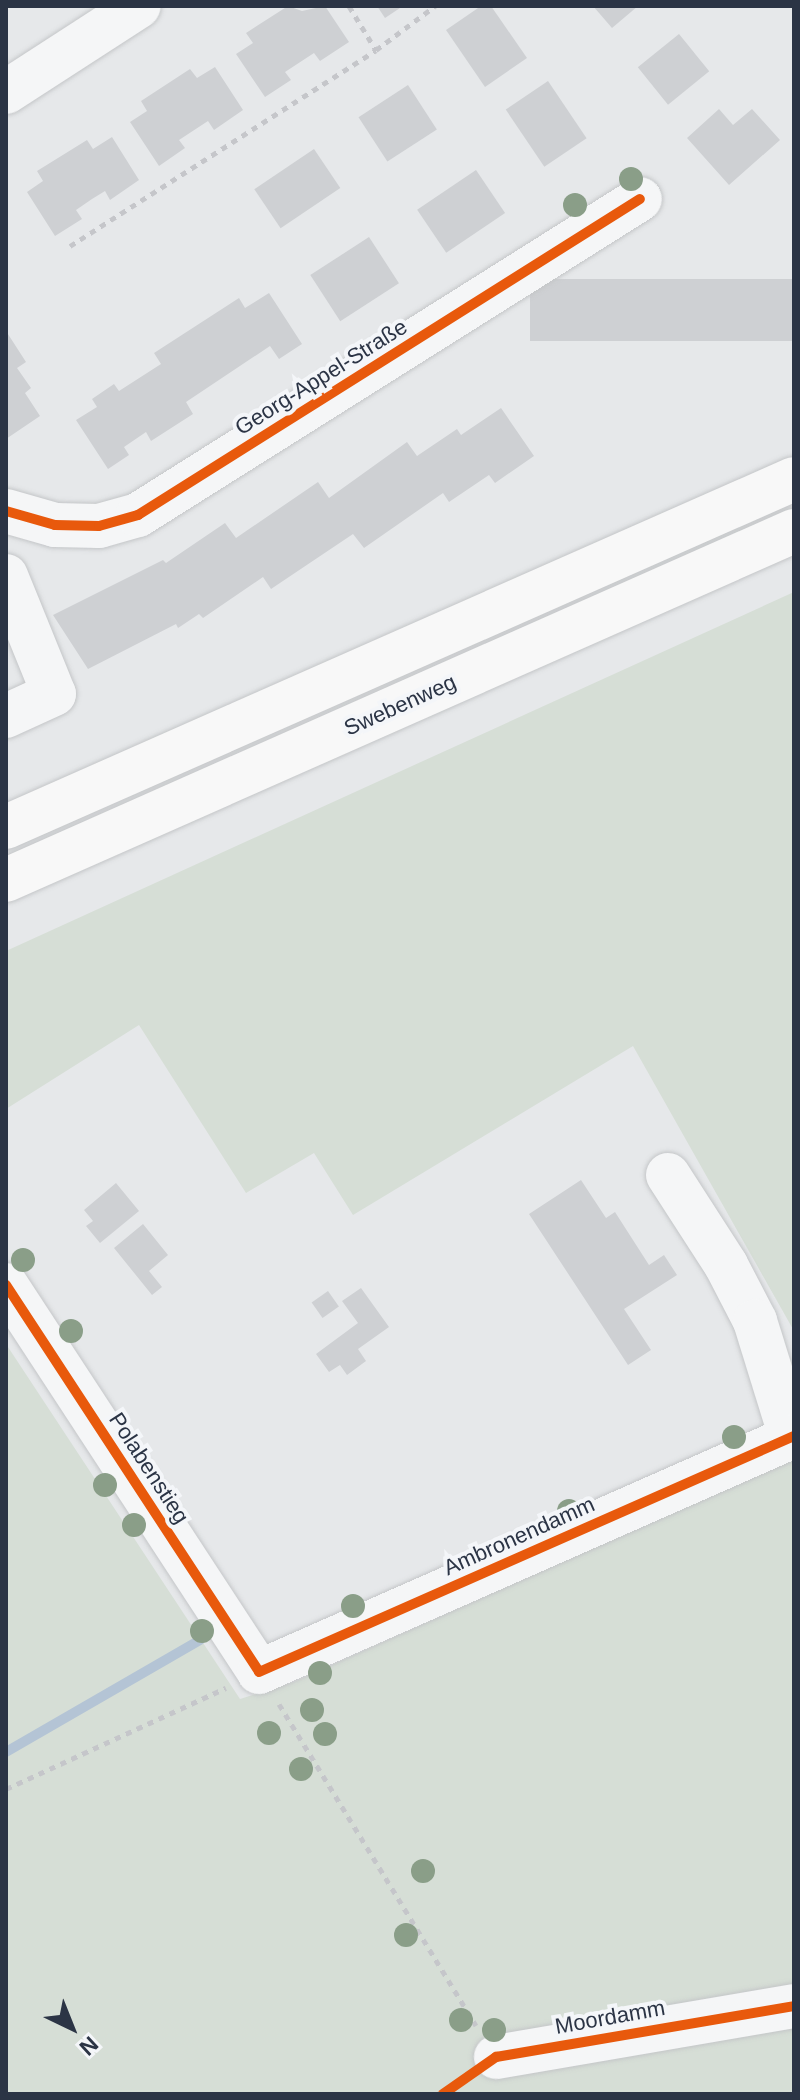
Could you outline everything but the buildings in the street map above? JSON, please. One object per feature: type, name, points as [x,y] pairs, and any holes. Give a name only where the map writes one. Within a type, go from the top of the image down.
[{"type":"main road","points":[[6,827],[794,479]]},
{"type":"main road","name":"Swebenweg","points":[[6,880],[794,531]]},
{"type":"street","points":[[6,92],[139,6]]},
{"type":"street","name":"Georg-Appel-Straße","points":[[12,514],[99,526],[138,515],[640,199]]},
{"type":"street","points":[[6,716],[54,694],[6,575],[12,514]]},
{"type":"street","points":[[668,1175],[726,1265],[755,1321],[792,1436]]},
{"type":"street","name":"Polabenstieg","points":[[6,1285],[259,1672]]},
{"type":"street","name":"Ambronendamm","points":[[259,1672],[792,1436]]},
{"type":"street","name":"Moordamm","points":[[496,2057],[794,2006]]},
{"type":"path","points":[[349,6],[376,50]]},
{"type":"path","points":[[70,246],[376,50],[435,6]]},
{"type":"path","points":[[6,1789],[259,1672],[496,2057]]},
{"type":"shaded area","points":[[794,592],[794,1331],[633,1046],[353,1215],[314,1153],[246,1193],[139,1025],[6,1109],[6,951]]},
{"type":"shaded area","points":[[6,1344],[240,1699],[294,1682],[794,1458],[794,2094],[6,2094]]},
{"type":"waterway","points":[[6,1752],[200,1640]]},
{"type":"cycle path","points":[[6,511],[55,525],[99,526],[138,515],[640,199]]},
{"type":"cycle path","points":[[6,1285],[259,1672],[794,1436]]},
{"type":"cycle path","points":[[443,2094],[496,2057],[794,2006]]}]
